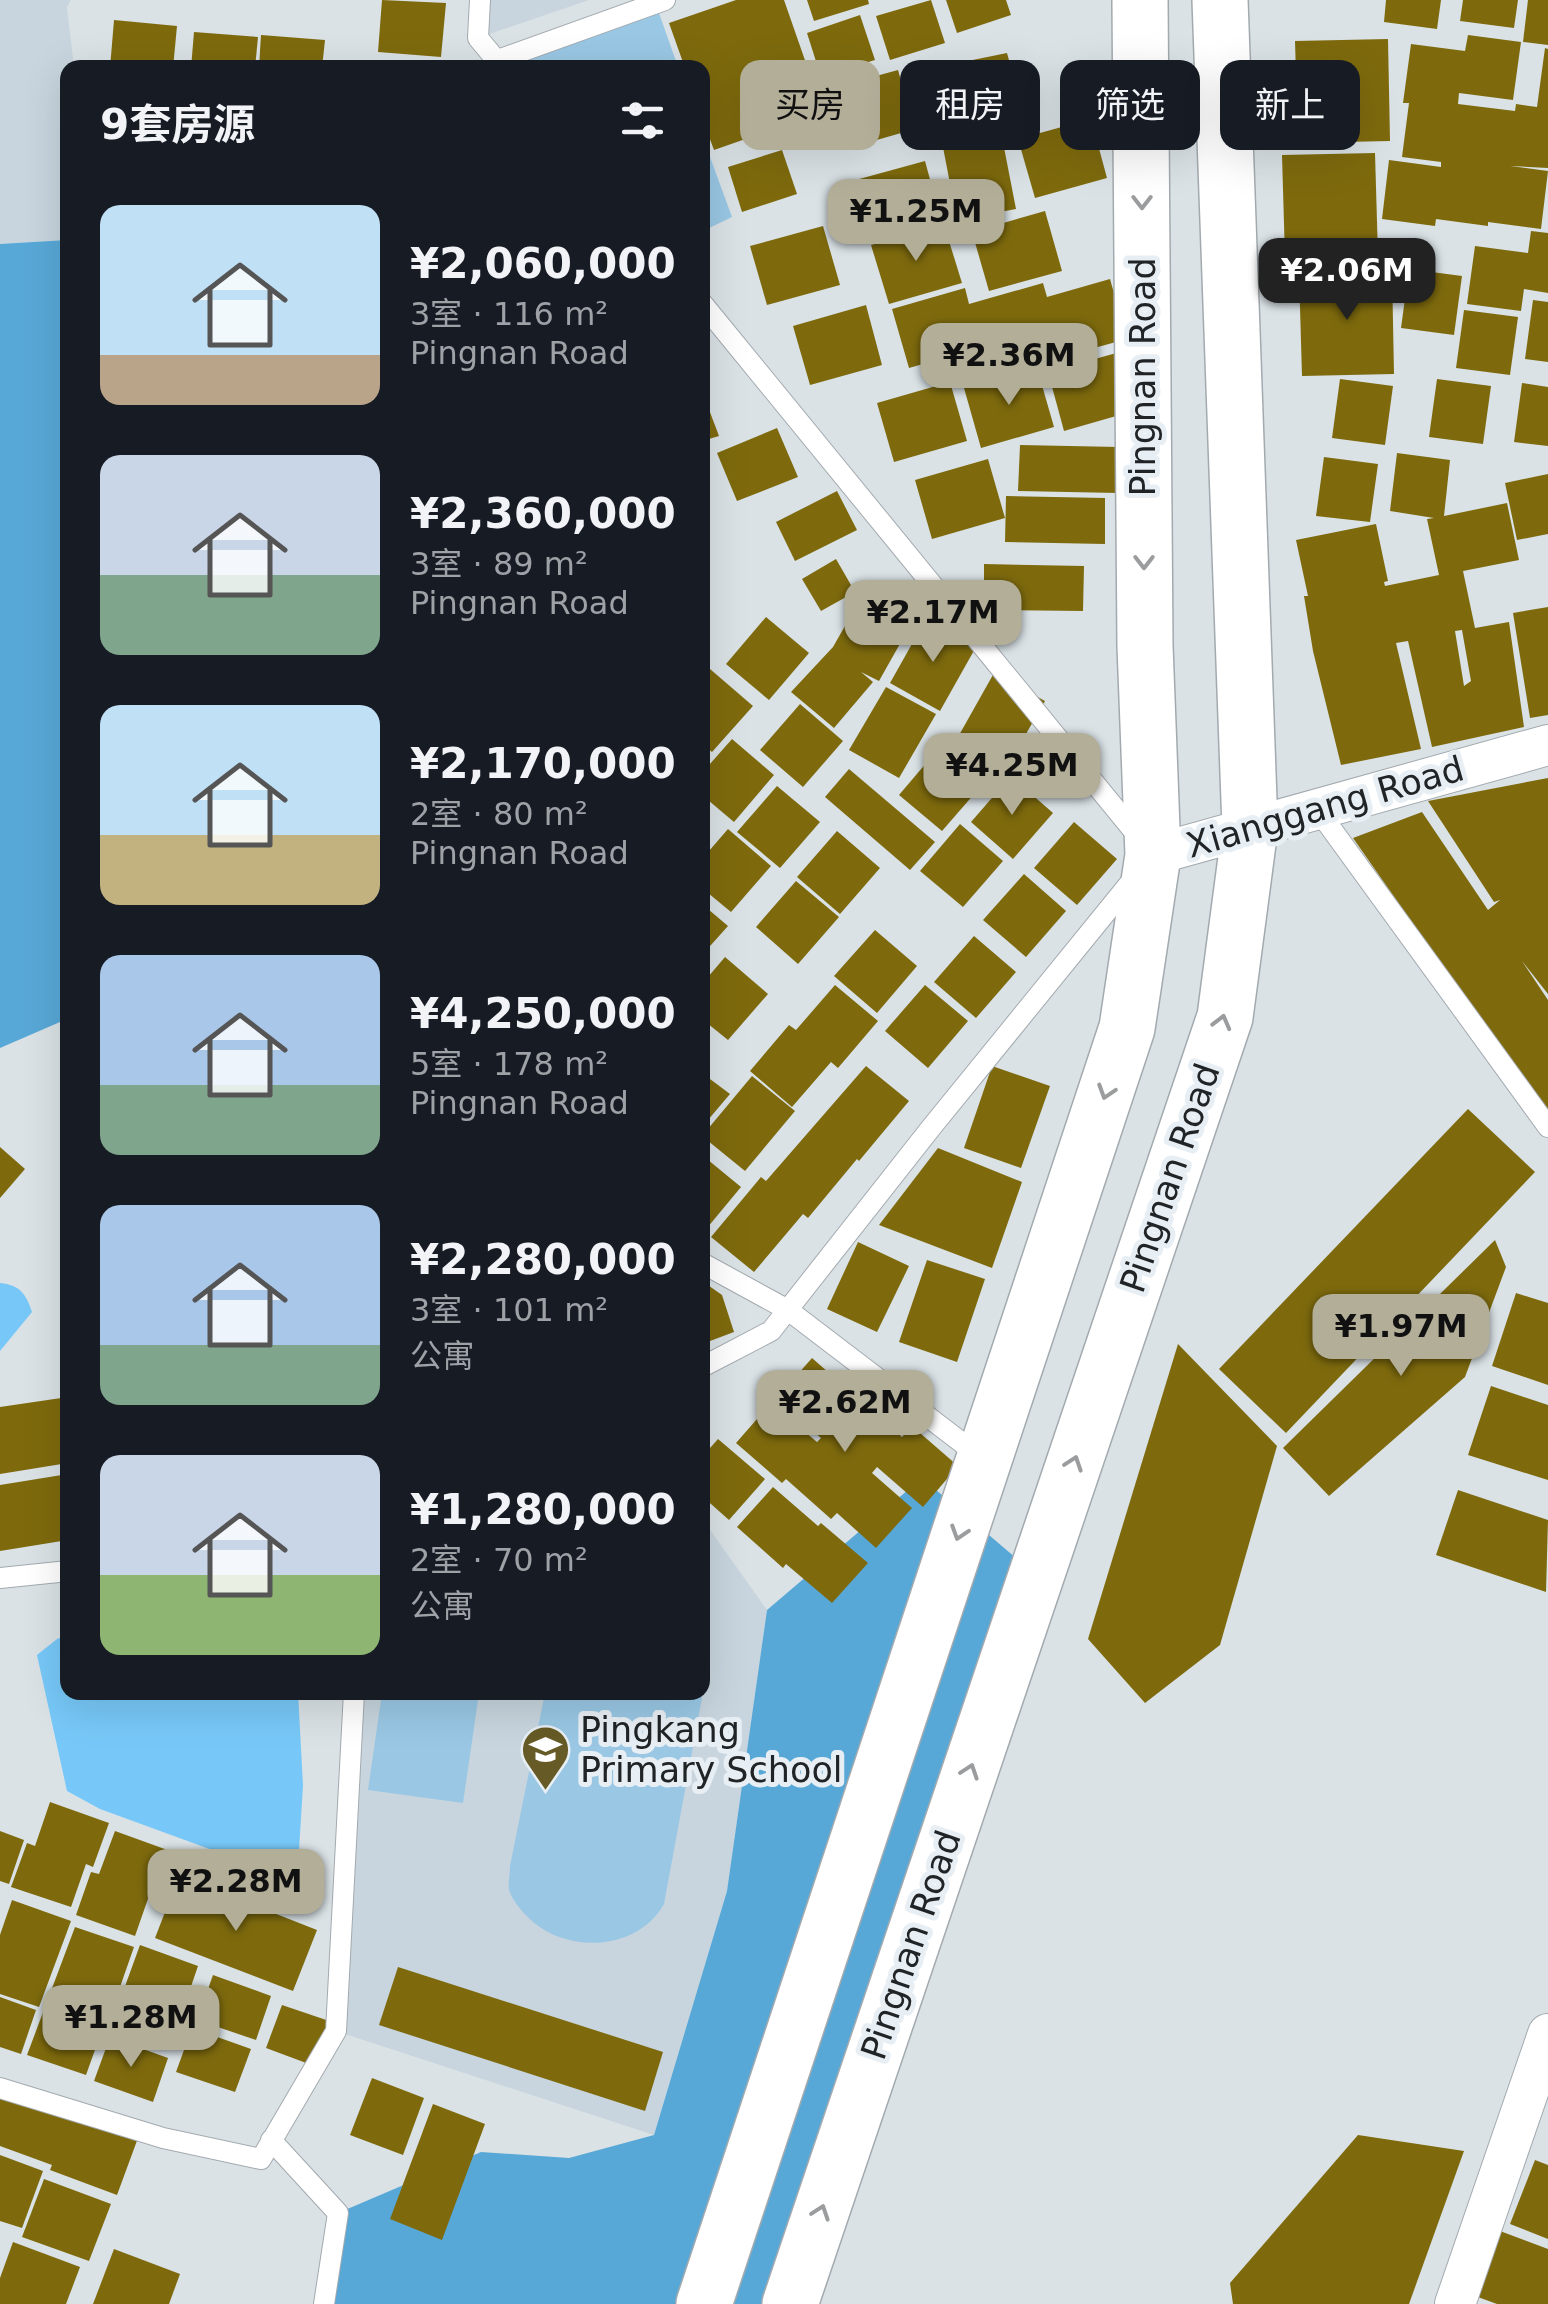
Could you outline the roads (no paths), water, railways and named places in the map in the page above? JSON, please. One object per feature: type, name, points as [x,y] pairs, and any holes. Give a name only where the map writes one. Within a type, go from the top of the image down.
[{"type":"main road","name":"Pingnan Road","points":[[704,2304],[1127,1028],[1153,855],[1145,646],[1140,0]]},
{"type":"main road","name":"Pingnan Road","points":[[790,2304],[1224,1018],[1250,828],[1220,0]]},
{"type":"street","name":"Xianggang Road","points":[[1153,855],[1548,745]]},
{"type":"street","points":[[1455,2304],[1548,2034]]},
{"type":"lane","points":[[480,0],[478,38],[497,60]]},
{"type":"lane","points":[[510,60],[664,0]]},
{"type":"lane","name":"Xianggang Road","points":[[710,313],[1153,855]]},
{"type":"lane","points":[[1317,809],[1548,1127]]},
{"type":"lane","points":[[710,1363],[771,1331],[1153,855]]},
{"type":"lane","points":[[710,1267],[788,1310],[984,1460]]},
{"type":"lane","points":[[0,1578],[60,1572]]},
{"type":"lane","points":[[0,2088],[163,2138],[260,2160],[336,2031],[354,1700]]},
{"type":"lane","points":[[271,2140],[338,2213],[324,2304]]},
{"type":"place","name":"Pingkang Primary School","points":[[545,1792]]}]
